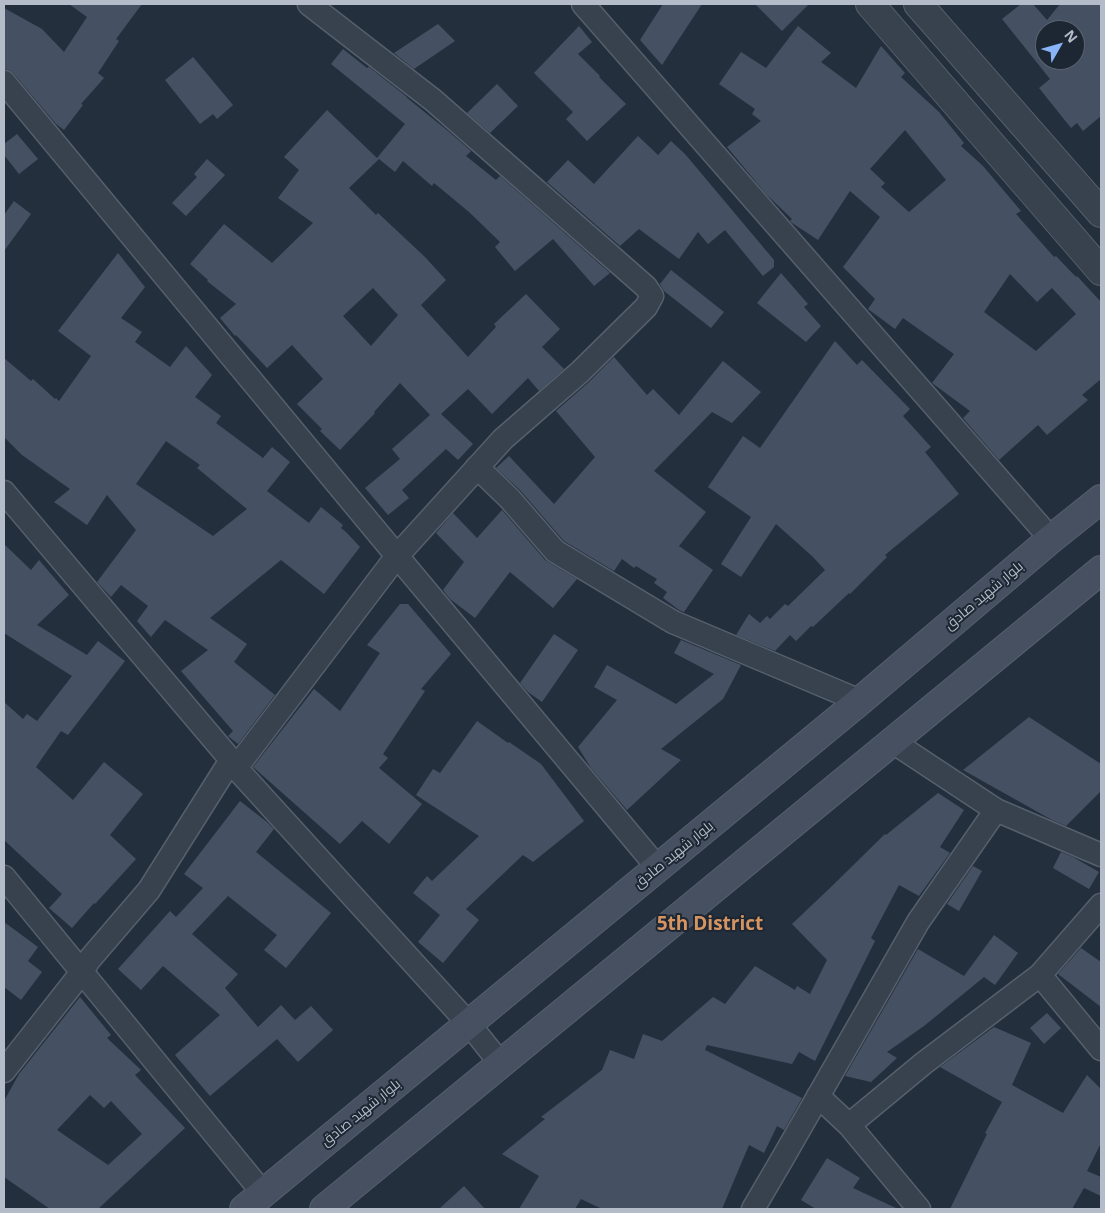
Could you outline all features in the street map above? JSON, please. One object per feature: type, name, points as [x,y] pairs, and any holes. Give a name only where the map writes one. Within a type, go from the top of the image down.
[{"type":"main road","name":"بلوار شهید صادق","points":[[254,1201],[860,701],[1101,499]]},
{"type":"main road","points":[[324,1209],[1101,570]]},
{"type":"street","points":[[4,1071],[82,972],[89,960],[149,890],[234,764],[397,556],[503,439],[580,372],[646,307],[652,296],[646,287],[433,100],[309,4]]},
{"type":"street","points":[[583,4],[1051,539]]},
{"type":"street","points":[[870,4],[1101,271]]},
{"type":"street","points":[[918,4],[1101,213]]},
{"type":"street","points":[[4,82],[658,868]]},
{"type":"street","points":[[477,467],[510,498],[556,551],[673,622],[860,701]]},
{"type":"street","points":[[4,492],[234,764],[469,1024],[501,1064]]},
{"type":"street","points":[[893,742],[996,810],[1101,855]]},
{"type":"street","points":[[753,1209],[918,922],[996,810]]},
{"type":"street","points":[[4,877],[82,972],[254,1201]]},
{"type":"street","points":[[849,1125],[924,1063],[1040,975],[1101,905]]},
{"type":"street","points":[[1040,975],[1101,1049]]},
{"type":"street","points":[[818,1096],[849,1125],[919,1209]]},
{"type":"building","points":[[69,4],[142,4],[116,39],[119,41],[98,73],[104,78],[81,104],[83,105],[64,130],[56,124],[14,74],[4,69],[4,8],[42,29],[64,52],[87,17]]},
{"type":"building","points":[[663,4],[702,4],[662,65],[640,40]]},
{"type":"building","points":[[755,4],[809,4],[782,31]]},
{"type":"building","points":[[1021,4],[1033,4],[1047,20],[1035,20],[1035,60],[1002,19]]},
{"type":"building","points":[[1060,4],[1101,4],[1101,116],[1083,131],[1077,123],[1071,128],[1039,88],[1050,79],[1043,70],[1085,70],[1085,20],[1047,20]]},
{"type":"building","points":[[438,24],[455,41],[414,69],[394,53]]},
{"type":"building","points":[[579,26],[592,42],[578,54],[626,104],[587,141],[566,119],[573,112],[534,73]]},
{"type":"building","points":[[798,26],[831,53],[821,62],[856,88],[881,46],[905,73],[901,77],[939,112],[964,143],[961,146],[983,166],[1021,211],[1016,214],[1054,257],[1056,256],[1077,276],[1101,302],[1101,379],[1082,395],[1088,400],[1047,435],[1038,425],[999,460],[963,418],[970,411],[932,383],[954,354],[903,318],[895,329],[868,309],[875,299],[843,267],[880,217],[850,191],[818,240],[790,221],[792,219],[766,194],[727,147],[761,121],[752,114],[755,109],[719,84],[741,52],[766,68]],"holes":[[[905,130],[946,180],[909,212],[881,187],[885,183],[870,169]],[[1010,274],[1037,302],[1052,288],[1076,314],[1036,351],[984,312]]]},
{"type":"building","points":[[343,49],[367,68],[369,67],[471,151],[466,156],[496,180],[500,176],[610,273],[594,286],[553,239],[515,271],[495,247],[500,242],[469,212],[434,183],[432,186],[403,161],[395,172],[379,159],[349,188],[376,215],[378,213],[425,257],[446,280],[421,305],[468,357],[496,327],[494,324],[526,294],[560,329],[542,347],[564,369],[539,391],[528,378],[492,414],[468,389],[441,414],[473,444],[458,460],[446,449],[402,490],[409,498],[388,515],[365,488],[400,459],[392,449],[430,415],[400,383],[340,450],[320,431],[322,429],[297,404],[323,379],[292,345],[267,368],[220,318],[236,304],[207,281],[190,264],[224,224],[272,263],[313,223],[278,198],[299,170],[284,157],[327,110],[377,158],[405,124],[331,64]],"holes":[[[373,288],[398,315],[371,346],[343,316]]]},
{"type":"building","points":[[193,57],[233,105],[217,119],[213,114],[200,124],[165,80]]},
{"type":"building","points":[[497,84],[518,106],[490,133],[467,113]]},
{"type":"building","points":[[17,134],[38,159],[19,174],[4,155],[4,144]]},
{"type":"building","points":[[638,136],[658,155],[671,141],[685,154],[774,260],[774,267],[763,276],[725,230],[708,244],[698,232],[679,259],[639,229],[620,246],[547,182],[568,160],[594,184]]},
{"type":"building","points":[[207,159],[225,175],[186,216],[172,203],[197,177],[194,174]]},
{"type":"building","points":[[14,201],[31,214],[4,251],[4,215]]},
{"type":"building","points":[[118,253],[145,287],[121,318],[142,332],[135,342],[170,367],[186,346],[212,375],[195,397],[221,416],[216,423],[263,458],[272,447],[290,462],[267,491],[309,523],[321,507],[343,525],[341,528],[360,547],[324,594],[281,560],[210,618],[247,644],[234,662],[275,695],[238,744],[228,736],[233,731],[181,671],[208,650],[165,620],[151,637],[137,621],[148,606],[121,585],[111,597],[97,582],[136,530],[107,495],[87,525],[54,502],[70,489],[22,455],[4,437],[4,358],[59,401],[91,356],[58,331]],"holes":[[[166,441],[200,465],[197,468],[247,509],[213,536],[136,484]]]},
{"type":"building","points":[[671,270],[724,312],[711,328],[664,291],[660,284]]},
{"type":"building","points":[[781,273],[808,304],[804,307],[821,326],[806,342],[757,303]]},
{"type":"building","points":[[835,341],[857,365],[862,360],[910,409],[903,416],[931,447],[925,452],[959,494],[885,555],[887,557],[813,627],[811,626],[796,641],[790,635],[775,651],[736,635],[749,614],[760,623],[767,616],[770,619],[785,604],[788,606],[825,570],[776,524],[741,577],[721,564],[751,517],[708,487],[743,436],[760,448]]},
{"type":"building","points":[[614,357],[647,395],[653,389],[679,415],[723,361],[761,392],[732,423],[712,412],[654,471],[706,512],[679,546],[713,570],[684,612],[663,598],[667,592],[654,583],[657,579],[636,566],[634,568],[622,559],[614,571],[564,541],[520,490],[496,468],[509,456],[554,504],[595,457],[556,411]]},
{"type":"building","points":[[502,510],[545,560],[577,579],[553,608],[510,572],[475,618],[450,599],[443,590],[464,562],[436,533],[453,513],[477,538]]},
{"type":"building","points":[[4,544],[31,570],[39,560],[69,595],[37,625],[87,655],[98,641],[125,661],[68,735],[61,731],[36,767],[73,800],[104,762],[143,794],[110,835],[136,859],[72,928],[49,908],[62,894],[4,840],[4,702],[23,719],[27,714],[37,721],[72,676],[4,633]]},
{"type":"building","points":[[400,604],[408,604],[451,654],[421,689],[425,691],[383,754],[388,758],[379,768],[422,804],[389,844],[362,821],[340,844],[253,767],[314,689],[340,711],[380,653],[367,645]]},
{"type":"building","points":[[554,634],[578,650],[542,702],[528,692],[520,683]]},
{"type":"building","points":[[681,640],[741,665],[723,699],[661,749],[681,760],[627,810],[591,768],[578,747],[617,700],[594,687],[607,665],[676,704],[714,674],[674,653]]},
{"type":"building","points":[[1029,717],[1101,764],[1101,791],[1066,826],[963,770]]},
{"type":"building","points":[[477,721],[541,764],[584,821],[533,862],[523,855],[466,909],[479,920],[443,963],[418,942],[440,915],[413,893],[427,876],[432,881],[479,836],[416,795],[433,769],[440,773]]},
{"type":"building","points":[[938,793],[964,810],[940,847],[950,853],[919,896],[899,885],[871,938],[875,941],[815,1061],[799,1052],[792,1064],[707,1045],[705,1050],[802,1098],[784,1130],[777,1126],[764,1153],[749,1145],[722,1209],[602,1209],[581,1199],[575,1209],[519,1209],[539,1176],[502,1154],[545,1119],[541,1117],[602,1070],[610,1050],[634,1059],[643,1034],[662,1041],[713,997],[725,1004],[755,966],[795,990],[797,986],[810,994],[827,960],[792,924],[885,834]]},
{"type":"building","points":[[240,801],[274,829],[256,852],[331,913],[286,968],[264,950],[277,935],[228,896],[192,934],[238,974],[225,988],[258,1027],[281,1005],[295,1020],[311,1006],[333,1030],[298,1062],[277,1039],[210,1096],[175,1055],[220,1015],[163,966],[141,990],[118,969],[170,911],[176,917],[203,888],[184,874]]},
{"type":"building","points":[[1061,852],[1099,872],[1089,889],[1053,868]]},
{"type":"building","points":[[973,866],[982,871],[959,911],[947,904]]},
{"type":"building","points":[[4,922],[38,947],[28,961],[42,972],[21,1000],[4,987]]},
{"type":"building","points":[[994,935],[1018,953],[995,985],[984,977],[924,1026],[887,1052],[897,1058],[871,1082],[845,1076],[918,949],[964,976]]},
{"type":"building","points":[[1081,948],[1101,962],[1101,1007],[1058,974]]},
{"type":"building","points":[[80,997],[111,1035],[107,1038],[141,1070],[135,1075],[185,1128],[98,1209],[50,1209],[4,1177],[4,1101],[19,1074]],"holes":[[[90,1095],[104,1108],[111,1101],[142,1134],[108,1165],[57,1130]]]},
{"type":"building","points":[[1047,1013],[1061,1028],[1044,1044],[1030,1028]]},
{"type":"building","points":[[994,1027],[1031,1043],[1012,1085],[1063,1113],[1087,1075],[1101,1089],[1101,1143],[1087,1171],[1101,1177],[1101,1196],[1084,1188],[1072,1209],[950,1209],[987,1134],[985,1133],[1002,1102],[940,1067]]},
{"type":"building","points":[[827,1158],[860,1178],[853,1188],[898,1209],[816,1209],[801,1200]]},
{"type":"building","points":[[464,1186],[485,1209],[439,1209]]},
{"type":"district","name":"5th District","points":[[710,925]]}]
